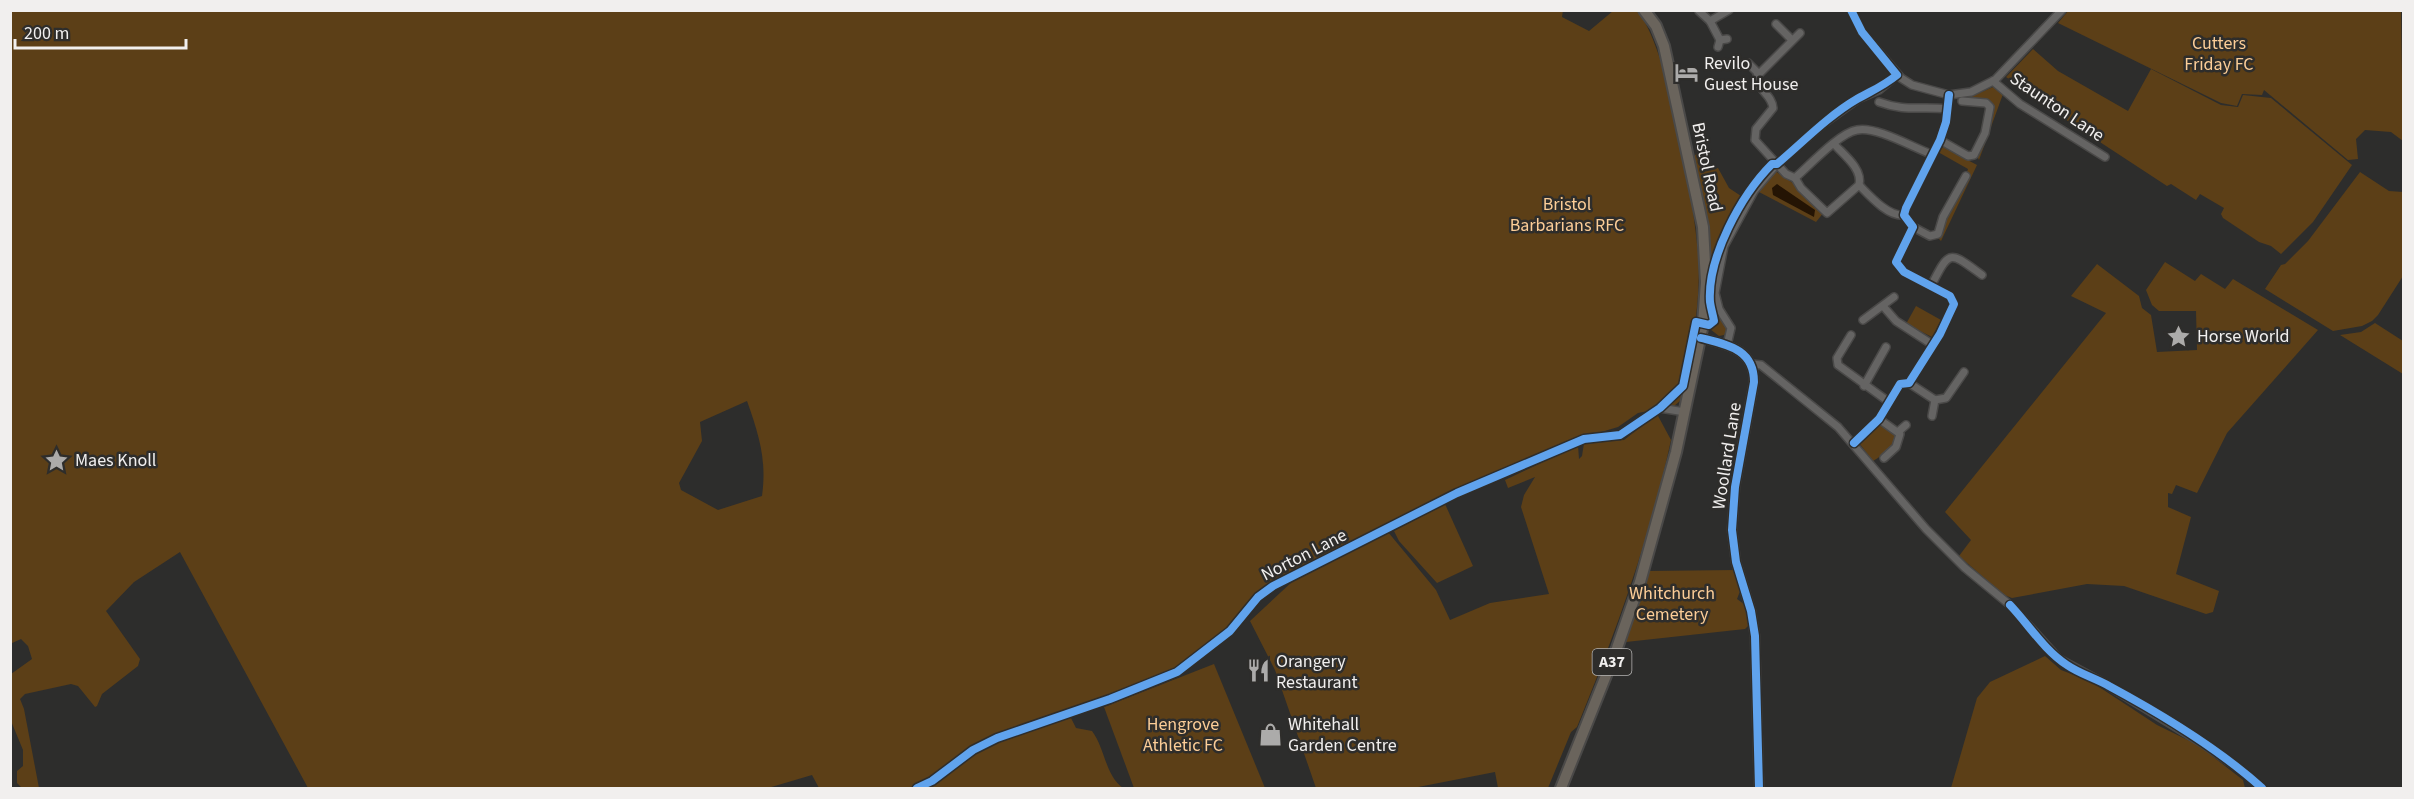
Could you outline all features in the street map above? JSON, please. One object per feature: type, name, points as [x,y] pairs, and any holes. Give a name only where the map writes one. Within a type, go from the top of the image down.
[{"type":"highway","name":"Bristol Road","points":[[1647,14],[1659,32],[1666,54],[1703,227],[1706,282],[1701,338]]},
{"type":"highway","name":"A37","points":[[1561,789],[1637,590],[1667,488],[1701,338]]},
{"type":"street","points":[[1710,21],[1729,10]]},
{"type":"street","name":"Staunton Lane","points":[[1853,11],[1862,32],[1905,82],[1949,95],[1971,92],[1993,81],[2062,10]]},
{"type":"street","points":[[1699,11],[1710,21],[1722,42]]},
{"type":"street","points":[[1776,24],[1792,40]]},
{"type":"street","points":[[1758,73],[1800,33]]},
{"type":"street","points":[[1748,63],[1758,73],[1759,87],[1770,98],[1773,108],[1756,129],[1755,140],[1777,164],[1795,178],[1825,215],[1859,184],[1860,175],[1834,144]]},
{"type":"street","points":[[1727,345],[1731,328],[1719,309],[1715,293],[1724,246],[1754,191],[1777,164],[1823,124],[1858,99],[1879,90],[1897,75]]},
{"type":"street","name":"Staunton Lane","points":[[1993,81],[2020,104],[2105,157]]},
{"type":"street","points":[[1904,215],[1931,154],[1940,140],[1949,95]]},
{"type":"street","points":[[1940,140],[1968,156],[1974,155],[1984,133],[1990,107],[1986,103],[1962,101]]},
{"type":"street","points":[[1879,102],[1900,109],[1926,106],[1947,109]]},
{"type":"street","points":[[1795,178],[1834,144],[1853,131],[1868,130],[1931,154]]},
{"type":"street","points":[[1859,184],[1894,214],[1904,215],[1913,227],[1930,236],[1938,234],[1943,217],[1966,176]]},
{"type":"street","points":[[1909,383],[1933,345],[1954,301],[1896,265],[1913,227]]},
{"type":"street","points":[[1931,286],[1944,261],[1952,257],[1958,257],[1982,275]]},
{"type":"street","points":[[1863,320],[1894,297]]},
{"type":"street","points":[[1883,306],[1896,321],[1933,345]]},
{"type":"street","points":[[1851,335],[1839,354],[1837,362],[1864,386],[1889,402]]},
{"type":"street","points":[[1701,338],[1727,345],[1747,357],[1752,364],[1761,365],[1827,417],[1854,443],[1926,529],[1965,568],[2016,611],[2059,659],[2202,742],[2262,789]]},
{"type":"street","points":[[1864,386],[1886,347]]},
{"type":"street","name":"Woollard Lane","points":[[1752,364],[1754,382],[1735,487],[1732,530],[1736,562],[1749,604],[1755,636],[1759,789]]},
{"type":"street","points":[[1854,443],[1879,419],[1900,384],[1909,383],[1935,400],[1946,398],[1964,372]]},
{"type":"street","points":[[1932,416],[1935,400]]},
{"type":"street","name":"Norton Lane","points":[[917,789],[932,782],[973,750],[997,738],[1110,699],[1177,672],[1230,631],[1258,597],[1273,586],[1457,493],[1584,439],[1620,435],[1660,408],[1685,412]]},
{"type":"street","points":[[1879,419],[1899,431]]},
{"type":"street","points":[[1884,458],[1896,447],[1899,431],[1906,425]]},
{"type":"green space","name":"Bristol Barbarians RFC","points":[[1563,10],[1562,17],[1589,31],[1613,11],[1637,11],[1648,29],[1669,89],[1678,125],[1696,228],[1699,271],[1692,346],[1680,401],[1674,406],[1638,413],[1618,427],[1564,443],[1272,582],[1255,595],[1227,629],[1173,671],[1108,698],[1009,731],[954,761],[912,788],[819,788],[812,775],[768,788],[308,788],[180,552],[134,582],[106,611],[140,659],[138,666],[102,694],[97,706],[95,707],[78,686],[71,684],[25,694],[20,699],[24,709],[39,788],[22,788],[17,783],[17,771],[23,766],[23,750],[11,721],[11,674],[32,659],[28,646],[21,639],[10,644],[10,11]],"holes":[[[747,401],[763,459],[762,496],[718,510],[681,490],[679,483],[702,441],[700,422]]]},
{"type":"green space","name":"Cutters Friday FC","points":[[2068,11],[2401,11],[2403,141],[2391,132],[2365,130],[2356,139],[2358,159],[2348,160],[2264,90],[2262,95],[2242,94],[2237,106],[2221,103],[2058,23]]},
{"type":"green space","points":[[2033,49],[2058,71],[2128,111],[2151,69],[2221,105],[2238,107],[2243,95],[2271,98],[2352,165],[2313,222],[2281,254],[2223,218],[2221,214],[2224,208],[2200,194],[2196,200],[2171,184],[2167,186],[2051,110],[2006,77]]},
{"type":"green space","points":[[1993,87],[2003,94],[1979,160],[1977,156],[1992,106],[1968,98]]},
{"type":"green space","points":[[1943,147],[1977,165],[1941,241],[1937,237],[1968,177],[1966,175],[1968,169],[1938,152]]},
{"type":"green space","points":[[1697,153],[1703,169],[1718,168],[1729,188],[1744,198],[1727,232],[1718,238],[1713,296],[1716,310],[1728,329],[1724,335],[1719,336],[1710,329],[1708,323],[1711,253],[1709,231],[1692,159]]},
{"type":"green space","points":[[1775,171],[1793,183],[1806,199],[1824,212],[1816,222],[1759,192]]},
{"type":"green space","points":[[2360,172],[2389,191],[2403,192],[2403,276],[2372,321],[2362,326],[2333,331],[2265,289],[2281,265],[2285,264],[2308,241]]},
{"type":"green space","points":[[2165,262],[2195,281],[2201,274],[2225,289],[2233,279],[2318,330],[2227,433],[2197,493],[2176,485],[2172,494],[2168,493],[2168,507],[2191,517],[2176,574],[2219,591],[2213,612],[2206,614],[2124,586],[2087,584],[2012,598],[2004,595],[1959,556],[1971,540],[1945,512],[2106,313],[2071,296],[2097,264],[2139,296],[2142,308],[2151,315],[2157,352],[2197,350],[2196,311],[2159,311],[2152,305],[2146,290]]},
{"type":"green space","points":[[1916,306],[1941,320],[1932,337],[1906,324]]},
{"type":"green space","points":[[2375,323],[2403,341],[2403,374],[2340,335],[2361,332]]},
{"type":"green space","points":[[1657,414],[1671,440],[1653,514],[1605,657],[1577,727],[1571,732],[1548,788],[1498,788],[1495,772],[1413,788],[1316,788],[1275,670],[1250,621],[1294,580],[1388,532],[1436,590],[1450,620],[1490,603],[1549,594],[1521,507],[1524,495],[1535,477],[1508,488],[1505,480],[1578,445],[1579,459],[1582,456],[1584,443],[1624,440]]},
{"type":"green space","points":[[1880,423],[1895,434],[1895,439],[1889,450],[1873,461],[1859,443]]},
{"type":"green space","points":[[1445,504],[1473,566],[1437,583],[1399,541],[1394,531]]},
{"type":"green space","name":"Whitchurch Cemetery","points":[[1736,570],[1742,586],[1737,599],[1748,607],[1750,624],[1745,629],[1626,642],[1648,571]]},
{"type":"green space","points":[[2045,656],[2061,670],[2090,681],[2157,725],[2198,745],[2243,780],[2245,788],[1951,788],[1977,698],[1990,682]]},
{"type":"green space","name":"Hengrove Athletic FC","points":[[1214,664],[1265,788],[1134,788],[1104,707]]},
{"type":"green space","points":[[1070,716],[1076,728],[1092,731],[1112,776],[1123,788],[926,788],[974,752],[998,739]]},
{"type":"shaded area","points":[[1777,184],[1815,210],[1814,217],[1773,195],[1772,188]]},
{"type":"cycle path","points":[[917,788],[932,781],[973,750],[997,738],[1110,699],[1177,672],[1230,631],[1258,597],[1273,586],[1457,493],[1584,439],[1620,435],[1660,408],[1683,386],[1696,322],[1709,325],[1714,321],[1710,302],[1714,266],[1728,228],[1749,192],[1772,164],[1777,164],[1826,121],[1897,75],[1862,32],[1851,10]]},
{"type":"cycle path","points":[[1854,443],[1879,419],[1900,384],[1909,383],[1940,334],[1954,304],[1950,296],[1904,272],[1896,262],[1913,227],[1904,215],[1906,208],[1940,140],[1946,122],[1949,95]]},
{"type":"cycle path","points":[[1701,338],[1738,350],[1750,362],[1753,371],[1754,382],[1735,487],[1732,530],[1736,562],[1751,611],[1755,636],[1759,788]]},
{"type":"cycle path","points":[[2010,605],[2044,645],[2067,665],[2169,720],[2227,760],[2262,788]]},
{"type":"place","name":"Revilo Guest House","points":[[1686,73]]},
{"type":"place","name":"Horse World","points":[[2179,336]]},
{"type":"place","name":"Maes Knoll","points":[[57,460]]},
{"type":"place","name":"Orangery Restaurant","points":[[1258,671]]},
{"type":"place","name":"Whitehall Garden Centre","points":[[1270,734]]}]
